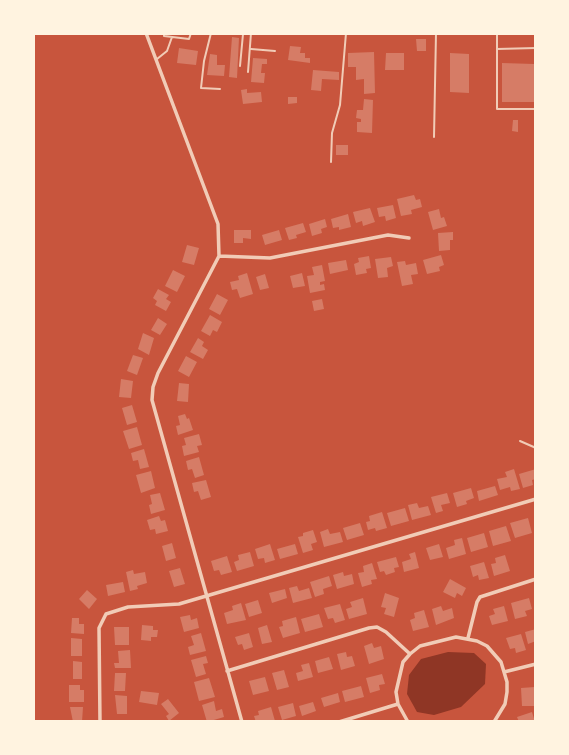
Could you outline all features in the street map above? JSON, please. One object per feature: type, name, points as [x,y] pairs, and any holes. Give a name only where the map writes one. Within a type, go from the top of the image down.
[{"type":"street","points":[[146,33],[218,224],[219,256],[153,387],[155,415],[242,722]]},
{"type":"street","points":[[219,256],[270,258],[387,235],[409,238]]},
{"type":"street","points":[[100,722],[99,628],[106,614],[128,607],[169,606],[206,597],[536,499]]},
{"type":"street","points":[[468,638],[480,597],[536,579]]},
{"type":"street","points":[[227,671],[377,627],[410,654]]},
{"type":"street","points":[[408,722],[398,705],[397,680],[403,662],[419,646],[445,638],[468,638],[487,646],[505,672],[505,704],[494,722]]},
{"type":"street","points":[[505,672],[536,664]]},
{"type":"street","points":[[340,722],[398,705]]},
{"type":"lane","points":[[164,33],[164,36],[189,39],[191,33]]},
{"type":"lane","points":[[211,33],[201,88],[220,89]]},
{"type":"lane","points":[[237,33],[243,34],[240,66]]},
{"type":"lane","points":[[248,72],[251,33]]},
{"type":"lane","points":[[331,162],[332,133],[340,105],[346,33]]},
{"type":"lane","points":[[434,137],[436,33]]},
{"type":"lane","points":[[497,33],[496,109],[536,109]]},
{"type":"lane","points":[[156,60],[167,51],[172,37]]},
{"type":"lane","points":[[497,49],[536,48]]},
{"type":"lane","points":[[250,49],[275,51]]},
{"type":"lane","points":[[520,441],[536,448]]},
{"type":"shaded area","points":[[448,652],[474,653],[486,664],[485,684],[461,707],[434,715],[417,712],[407,694],[409,675],[421,659]]},
{"type":"building","points":[[232,37],[239,38],[237,78],[229,77]]},
{"type":"building","points":[[416,39],[426,39],[426,51],[417,51]]},
{"type":"building","points":[[290,46],[301,47],[300,53],[305,53],[305,58],[310,58],[310,63],[288,60]]},
{"type":"building","points":[[179,48],[198,51],[196,65],[177,63]]},
{"type":"building","points":[[374,52],[375,93],[364,94],[364,79],[356,80],[356,67],[348,67],[348,53]]},
{"type":"building","points":[[386,53],[404,53],[404,70],[385,70]]},
{"type":"building","points":[[450,53],[469,54],[469,93],[450,92]]},
{"type":"building","points":[[210,54],[217,55],[217,65],[225,65],[224,76],[207,75]]},
{"type":"building","points":[[253,58],[267,59],[267,64],[262,64],[264,83],[251,82]]},
{"type":"building","points":[[502,63],[534,64],[534,102],[502,102]]},
{"type":"building","points":[[313,70],[339,72],[339,80],[322,79],[321,91],[311,90]]},
{"type":"building","points":[[247,89],[247,93],[261,92],[262,102],[243,104],[241,90]]},
{"type":"building","points":[[288,97],[297,97],[297,103],[288,104]]},
{"type":"building","points":[[364,99],[373,100],[372,133],[357,132],[357,122],[361,122],[361,119],[356,118],[357,110],[363,110]]},
{"type":"building","points":[[513,120],[518,120],[518,132],[512,131]]},
{"type":"building","points":[[336,145],[348,145],[348,155],[336,155]]},
{"type":"building","points":[[414,195],[416,200],[420,199],[422,207],[411,210],[412,214],[401,216],[397,199]]},
{"type":"building","points":[[393,205],[396,218],[386,221],[385,216],[379,217],[377,208]]},
{"type":"building","points":[[370,208],[375,222],[363,226],[362,221],[356,223],[353,212]]},
{"type":"building","points":[[439,209],[447,226],[433,230],[428,212]]},
{"type":"building","points":[[348,214],[351,227],[339,230],[339,227],[333,228],[331,219]]},
{"type":"building","points":[[325,219],[327,227],[321,229],[322,233],[312,236],[309,224]]},
{"type":"building","points":[[303,223],[306,232],[289,240],[285,228]]},
{"type":"building","points":[[234,230],[251,230],[251,239],[243,238],[243,243],[234,243]]},
{"type":"building","points":[[279,230],[282,240],[265,245],[262,235]]},
{"type":"building","points":[[453,232],[450,250],[439,251],[438,233]]},
{"type":"building","points":[[187,245],[199,248],[194,265],[182,262]]},
{"type":"building","points":[[441,255],[444,265],[439,267],[440,271],[427,274],[423,260]]},
{"type":"building","points":[[369,256],[371,268],[366,269],[367,273],[356,275],[354,264],[359,262],[358,258]]},
{"type":"building","points":[[391,257],[393,266],[387,268],[388,277],[378,278],[375,259]]},
{"type":"building","points":[[346,260],[348,270],[330,274],[328,263]]},
{"type":"building","points":[[405,261],[406,265],[416,263],[418,274],[411,275],[413,284],[402,286],[397,262]]},
{"type":"building","points":[[322,265],[325,281],[320,282],[320,285],[324,284],[325,290],[310,293],[307,276],[314,275],[312,267]]},
{"type":"building","points":[[173,270],[185,276],[177,292],[165,286]]},
{"type":"building","points":[[247,273],[253,294],[240,298],[237,289],[232,290],[230,282],[239,280],[238,276]]},
{"type":"building","points":[[302,273],[305,286],[293,288],[290,276]]},
{"type":"building","points":[[265,274],[269,288],[260,290],[256,277]]},
{"type":"building","points":[[158,289],[169,295],[166,299],[171,302],[166,311],[155,305],[157,301],[153,298]]},
{"type":"building","points":[[217,294],[228,300],[220,315],[209,309]]},
{"type":"building","points":[[322,299],[324,309],[314,311],[312,301]]},
{"type":"building","points":[[210,315],[222,322],[217,332],[213,330],[210,336],[201,331]]},
{"type":"building","points":[[158,318],[167,324],[160,335],[151,330]]},
{"type":"building","points":[[143,333],[154,338],[149,355],[138,349]]},
{"type":"building","points":[[198,338],[208,350],[203,359],[190,352]]},
{"type":"building","points":[[133,355],[143,358],[137,375],[127,371]]},
{"type":"building","points":[[186,356],[197,362],[189,377],[178,371]]},
{"type":"building","points":[[121,379],[133,381],[131,398],[119,397]]},
{"type":"building","points":[[179,383],[189,384],[188,402],[177,401]]},
{"type":"building","points":[[132,405],[137,422],[127,425],[122,408]]},
{"type":"building","points":[[185,414],[193,430],[178,435],[178,416]]},
{"type":"building","points":[[137,427],[142,445],[129,449],[123,431]]},
{"type":"building","points":[[199,434],[202,445],[197,446],[199,452],[184,456],[184,438]]},
{"type":"building","points":[[144,449],[149,467],[140,469],[138,460],[133,461],[131,453]]},
{"type":"building","points":[[199,457],[204,475],[195,478],[192,469],[188,470],[186,461]]},
{"type":"building","points":[[514,469],[520,489],[511,491],[510,487],[500,490],[497,479],[507,477],[505,472]]},
{"type":"building","points":[[536,469],[533,485],[523,488],[519,474]]},
{"type":"building","points":[[151,471],[155,488],[141,493],[136,475]]},
{"type":"building","points":[[206,480],[211,497],[201,500],[198,491],[194,492],[192,483]]},
{"type":"building","points":[[495,486],[498,495],[479,501],[477,491]]},
{"type":"building","points":[[471,488],[474,498],[457,507],[453,493]]},
{"type":"building","points":[[160,493],[165,510],[151,514],[150,495]]},
{"type":"building","points":[[447,493],[450,503],[441,505],[443,511],[436,513],[431,497]]},
{"type":"building","points":[[417,503],[419,508],[428,506],[431,515],[412,520],[408,505]]},
{"type":"building","points":[[405,508],[409,521],[391,526],[387,513]]},
{"type":"building","points":[[382,512],[387,528],[368,530],[366,522],[370,521],[369,516]]},
{"type":"building","points":[[159,516],[161,521],[165,520],[168,531],[156,534],[155,529],[150,530],[147,520]]},
{"type":"building","points":[[528,518],[532,533],[515,538],[510,523]]},
{"type":"building","points":[[360,523],[364,535],[347,540],[343,528]]},
{"type":"building","points":[[506,526],[511,541],[493,546],[489,531]]},
{"type":"building","points":[[328,529],[330,534],[340,532],[343,542],[324,547],[320,532]]},
{"type":"building","points":[[313,530],[317,542],[311,544],[313,550],[303,553],[298,537]]},
{"type":"building","points":[[484,533],[488,547],[471,552],[467,538]]},
{"type":"building","points":[[462,538],[466,554],[449,559],[446,548],[455,545],[454,540]]},
{"type":"building","points":[[172,543],[176,558],[166,561],[162,546]]},
{"type":"building","points":[[270,544],[275,560],[265,563],[264,558],[258,559],[255,549]]},
{"type":"building","points":[[295,544],[298,554],[280,559],[277,549]]},
{"type":"building","points":[[439,544],[443,557],[430,560],[426,548]]},
{"type":"building","points":[[250,552],[254,566],[237,571],[234,562],[239,560],[238,555]]},
{"type":"building","points":[[415,552],[419,568],[404,572],[402,562],[411,559],[409,554]]},
{"type":"building","points":[[505,555],[510,571],[494,576],[491,564],[496,563],[495,558]]},
{"type":"building","points":[[227,556],[232,572],[221,575],[219,570],[214,571],[211,561]]},
{"type":"building","points":[[396,557],[399,567],[394,568],[395,572],[386,575],[384,571],[380,572],[377,562]]},
{"type":"building","points":[[484,562],[489,578],[479,580],[478,575],[473,577],[470,566]]},
{"type":"building","points":[[372,563],[377,579],[362,587],[358,573],[364,572],[363,566]]},
{"type":"building","points":[[180,568],[185,584],[174,587],[169,571]]},
{"type":"building","points":[[133,570],[134,574],[145,572],[147,583],[130,591],[126,572]]},
{"type":"building","points":[[343,572],[344,576],[352,574],[354,584],[337,589],[333,575]]},
{"type":"building","points":[[329,576],[332,586],[323,589],[324,594],[315,597],[310,582]]},
{"type":"building","points":[[450,579],[466,588],[462,596],[457,593],[455,598],[443,592]]},
{"type":"building","points":[[123,582],[125,592],[108,596],[106,585]]},
{"type":"building","points":[[297,586],[299,591],[309,588],[312,598],[293,603],[289,588]]},
{"type":"building","points":[[285,589],[287,598],[272,603],[269,593]]},
{"type":"building","points":[[87,590],[97,599],[89,609],[79,599]]},
{"type":"building","points":[[385,593],[399,598],[394,617],[384,614],[386,608],[381,607]]},
{"type":"building","points":[[363,598],[367,614],[349,619],[346,609],[352,607],[350,602]]},
{"type":"building","points":[[529,598],[532,609],[525,611],[527,616],[515,619],[511,603]]},
{"type":"building","points":[[258,600],[262,613],[249,617],[245,604]]},
{"type":"building","points":[[241,603],[246,620],[227,624],[224,613]]},
{"type":"building","points":[[340,604],[345,620],[335,623],[333,618],[328,619],[324,608]]},
{"type":"building","points":[[441,606],[443,611],[452,608],[454,618],[436,625],[432,609]]},
{"type":"building","points":[[504,606],[508,621],[492,625],[489,616],[495,614],[493,609]]},
{"type":"building","points":[[424,610],[429,627],[413,631],[410,620],[415,618],[414,613]]},
{"type":"building","points":[[319,614],[323,627],[305,632],[301,619]]},
{"type":"building","points":[[190,615],[191,620],[197,618],[199,628],[184,632],[180,617]]},
{"type":"building","points":[[296,617],[300,633],[283,638],[279,627],[283,626],[282,621]]},
{"type":"building","points":[[72,618],[79,618],[79,624],[84,624],[84,634],[71,633]]},
{"type":"building","points":[[142,625],[153,626],[153,630],[158,630],[157,637],[151,637],[151,641],[141,640]]},
{"type":"building","points":[[267,625],[272,642],[262,644],[258,628]]},
{"type":"building","points":[[114,627],[129,627],[129,645],[115,645]]},
{"type":"building","points":[[536,629],[536,641],[528,644],[525,632]]},
{"type":"building","points":[[201,633],[206,651],[190,655],[188,647],[194,645],[191,636]]},
{"type":"building","points":[[249,633],[253,647],[244,650],[235,637]]},
{"type":"building","points":[[521,634],[526,650],[516,653],[515,648],[510,649],[506,638]]},
{"type":"building","points":[[71,638],[82,639],[82,656],[71,656]]},
{"type":"building","points":[[372,643],[374,648],[381,646],[384,659],[369,664],[364,646]]},
{"type":"building","points":[[130,650],[131,668],[115,668],[114,663],[119,663],[118,651]]},
{"type":"building","points":[[346,652],[347,657],[352,656],[355,666],[341,670],[337,654]]},
{"type":"building","points":[[206,656],[208,663],[203,664],[206,674],[196,677],[191,660]]},
{"type":"building","points":[[329,657],[333,669],[318,673],[315,661]]},
{"type":"building","points":[[73,661],[82,662],[82,679],[73,679]]},
{"type":"building","points":[[309,663],[313,677],[298,681],[296,673],[303,671],[301,665]]},
{"type":"building","points":[[284,670],[289,687],[277,690],[272,673]]},
{"type":"building","points":[[115,673],[126,673],[125,691],[114,691]]},
{"type":"building","points":[[382,674],[385,684],[379,685],[380,690],[370,693],[366,678]]},
{"type":"building","points":[[265,677],[269,691],[253,695],[249,681]]},
{"type":"building","points":[[209,678],[215,697],[199,701],[194,682]]},
{"type":"building","points":[[69,685],[80,685],[80,690],[84,690],[84,702],[69,702]]},
{"type":"building","points":[[361,686],[364,697],[345,702],[342,691]]},
{"type":"building","points":[[535,687],[535,706],[522,706],[521,688]]},
{"type":"building","points":[[141,691],[159,693],[157,705],[139,702]]},
{"type":"building","points":[[338,693],[340,702],[324,707],[321,698]]},
{"type":"building","points":[[115,695],[127,696],[127,714],[117,714]]},
{"type":"building","points":[[168,699],[179,713],[169,721],[166,716],[169,714],[161,704]]},
{"type":"building","points":[[214,701],[216,711],[222,709],[224,717],[207,722],[202,705]]},
{"type":"building","points":[[313,702],[316,711],[302,716],[299,706]]},
{"type":"building","points":[[293,703],[296,716],[282,720],[278,707]]},
{"type":"building","points":[[70,707],[83,707],[82,722],[73,722]]},
{"type":"building","points":[[271,707],[275,721],[256,722],[254,716],[259,715],[258,711]]},
{"type":"building","points":[[532,712],[535,722],[519,722],[517,717]]}]
